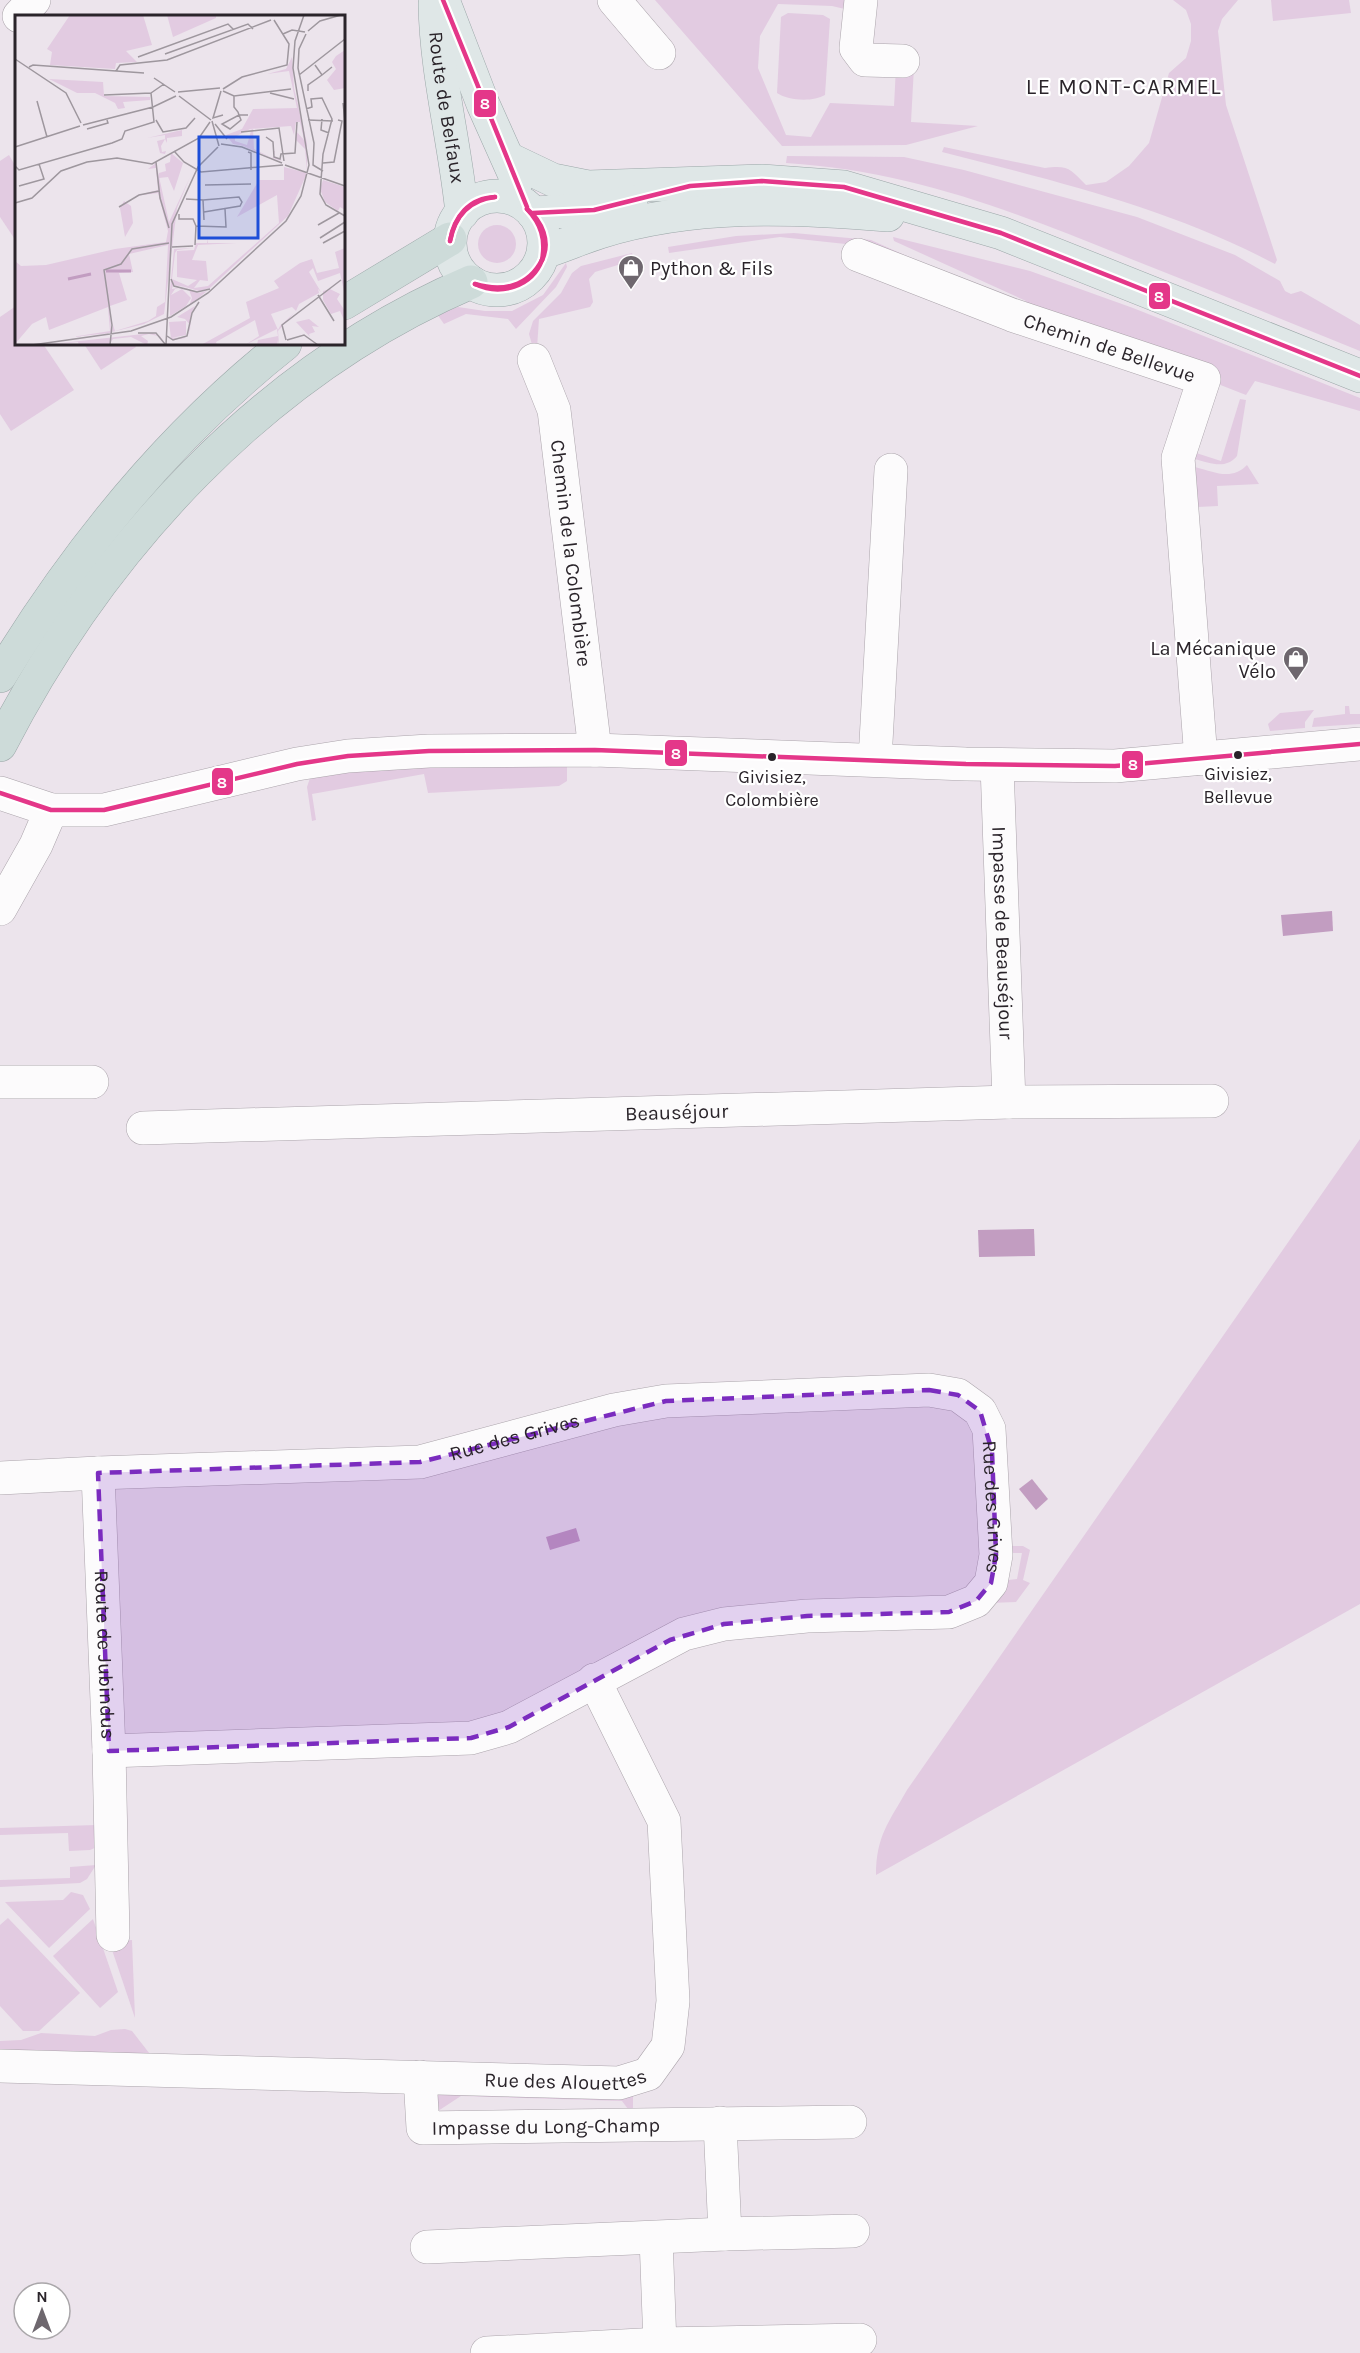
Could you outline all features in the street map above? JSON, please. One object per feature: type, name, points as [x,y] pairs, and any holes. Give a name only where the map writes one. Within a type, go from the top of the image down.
[{"type":"highway","points":[[345,302],[456,226]]},
{"type":"highway","points":[[0,745],[50,660],[107,576],[142,532],[203,464],[271,404],[347,348],[417,307],[471,282]]},
{"type":"highway","points":[[0,676],[60,584],[141,481],[217,401],[284,345]]},
{"type":"main road","name":"Route de Belfaux","points":[[435,0],[435,32],[457,164],[456,226]]},
{"type":"main road","name":"Route de Belfaux","points":[[443,0],[483,104],[530,210]]},
{"type":"main road","points":[[509,159],[553,180],[588,187],[690,186],[762,181],[817,183],[844,187],[1001,233],[1360,376]]},
{"type":"main road","points":[[530,210],[594,210],[690,186]]},
{"type":"main road","points":[[497,196],[517,201],[530,210],[543,230],[544,252],[536,271],[512,288],[489,290],[471,282],[461,274],[452,259],[456,226],[476,201],[497,196]]},
{"type":"main road","points":[[544,252],[629,225],[674,216],[742,208],[839,211],[962,221]]},
{"type":"street","points":[[21,15],[34,0]]},
{"type":"street","points":[[614,0],[658,53]]},
{"type":"street","points":[[861,0],[856,48],[866,60],[903,61]]},
{"type":"street","points":[[0,32],[15,20]]},
{"type":"street","name":"Chemin de Bellevue","points":[[858,255],[1012,315],[1204,379],[1178,458],[1201,759]]},
{"type":"street","name":"Chemin de la Colombière","points":[[534,360],[554,410],[595,750]]},
{"type":"street","points":[[875,760],[891,470]]},
{"type":"street","points":[[0,793],[51,810],[104,810],[244,775],[348,756],[429,751],[595,750],[997,765],[1115,766],[1360,744]]},
{"type":"street","name":"Impasse de Beauséjour","points":[[997,765],[1009,1102]]},
{"type":"street","points":[[0,909],[36,845],[51,810]]},
{"type":"street","points":[[0,1082],[92,1082]]},
{"type":"street","name":"Beauséjour","points":[[143,1128],[1009,1102],[1212,1101]]},
{"type":"street","name":"Rue des Grives","points":[[98,1473],[420,1462],[614,1410],[666,1401],[929,1390],[958,1395],[980,1411],[989,1429],[992,1451],[996,1556],[992,1583],[976,1601],[950,1612],[807,1616],[724,1624],[670,1640],[509,1727],[471,1738],[109,1751]]},
{"type":"street","points":[[0,1478],[98,1473]]},
{"type":"street","name":"Route de Jubindus","points":[[98,1473],[109,1751],[112,1935]]},
{"type":"street","name":"Rue des Alouettes","points":[[0,2066],[619,2083],[648,2074],[668,2046],[673,2001],[664,1821],[594,1680]]},
{"type":"street","name":"Impasse du Long-Champ","points":[[420,2077],[423,2127],[850,2122]]},
{"type":"street","points":[[720,2123],[725,2234]]},
{"type":"street","points":[[428,2247],[725,2234],[853,2231]]},
{"type":"street","points":[[656,2238],[660,2344]]},
{"type":"street","points":[[487,2353],[660,2344],[860,2340]]},
{"type":"highlighted area","points":[[929,1390],[958,1395],[980,1411],[992,1451],[996,1555],[991,1583],[976,1601],[949,1612],[807,1616],[724,1624],[670,1640],[509,1727],[471,1738],[109,1751],[98,1473],[420,1462],[666,1401]]},
{"type":"shaded area","points":[[655,0],[851,0],[849,10],[832,6],[778,4],[760,36],[758,68],[786,135],[811,137],[830,103],[894,106],[896,67],[914,67],[911,122],[978,126],[906,145],[782,146]]},
{"type":"shaded area","points":[[1173,0],[1238,0],[1222,19],[1218,31],[1226,105],[1277,260],[1275,264],[1235,244],[1154,212],[1070,186],[942,152],[944,147],[1045,168],[1064,168],[1086,185],[1106,182],[1129,166],[1149,143],[1169,73],[1186,58],[1191,41],[1191,24],[1186,10]]},
{"type":"shaded area","points":[[1271,0],[1349,0],[1351,13],[1273,21]]},
{"type":"shaded area","points":[[788,13],[823,15],[830,19],[825,95],[808,100],[794,99],[777,93],[781,17]]},
{"type":"shaded area","points":[[9,155],[15,165],[15,240],[0,217],[0,161]]},
{"type":"shaded area","points":[[787,156],[904,157],[964,170],[1137,217],[1235,255],[1280,281],[1285,291],[1291,294],[1301,291],[1360,325],[1360,351],[1046,225],[963,196],[877,175],[833,167],[786,163]]},
{"type":"shaded area","points":[[497,225],[511,230],[516,244],[511,258],[497,263],[483,258],[478,244],[483,230]]},
{"type":"shaded area","points":[[794,233],[871,240],[989,293],[855,245],[780,237],[669,253],[668,247],[736,236]]},
{"type":"shaded area","points":[[893,237],[1030,271],[1133,308],[1360,398],[1360,411],[1255,381],[1246,395],[1024,308],[1026,301],[894,241]]},
{"type":"shaded area","points":[[632,253],[634,260],[595,272],[589,279],[593,302],[590,307],[539,319],[537,348],[533,348],[529,334],[533,321],[561,293],[572,273],[581,266]]},
{"type":"shaded area","points":[[566,263],[567,267],[556,287],[516,329],[508,319],[466,314],[444,324],[437,314],[458,307],[485,311],[512,311],[543,295]]},
{"type":"shaded area","points":[[15,307],[15,345],[44,345],[74,390],[11,431],[0,414],[0,317]]},
{"type":"shaded area","points":[[85,345],[135,345],[136,347],[101,370]]},
{"type":"shaded area","points":[[1240,399],[1246,400],[1237,456],[1223,464],[1212,464],[1194,459],[1190,451],[1221,461]]},
{"type":"shaded area","points":[[1247,465],[1259,484],[1217,486],[1218,506],[1198,507],[1195,467],[1229,474]]},
{"type":"shaded area","points":[[1345,706],[1349,706],[1350,714],[1360,714],[1360,724],[1312,727],[1314,718],[1345,714]]},
{"type":"shaded area","points":[[1314,710],[1305,722],[1305,728],[1270,731],[1268,724],[1280,713]]},
{"type":"shaded area","points":[[567,766],[567,781],[559,786],[428,793],[424,774],[312,794],[316,820],[312,821],[307,787],[310,778],[352,767]]},
{"type":"shaded area","points":[[1332,911],[1333,931],[1283,936],[1281,915]]},
{"type":"shaded area","points":[[1360,1139],[1360,1604],[876,1875],[881,1839],[907,1790]]},
{"type":"shaded area","points":[[1034,1229],[1035,1256],[979,1257],[978,1230]]},
{"type":"shaded area","points":[[1032,1479],[1048,1499],[1036,1510],[1019,1489]]},
{"type":"shaded area","points":[[576,1528],[580,1541],[550,1550],[546,1537]]},
{"type":"shaded area","points":[[1006,1546],[1023,1546],[1030,1550],[1023,1580],[1030,1583],[1016,1602],[990,1603],[1000,1581],[1017,1579],[1022,1553],[1006,1553]]},
{"type":"shaded area","points":[[96,1825],[97,1847],[90,1850],[69,1851],[68,1833],[0,1835],[0,1828]]},
{"type":"shaded area","points":[[96,1865],[87,1879],[80,1883],[0,1887],[0,1880],[70,1878],[70,1867]]},
{"type":"shaded area","points":[[71,1892],[83,1895],[90,1909],[49,1948],[5,1902],[63,1900]]},
{"type":"shaded area","points":[[8,1918],[80,1993],[39,2031],[23,2031],[0,2006],[0,1925]]},
{"type":"shaded area","points":[[93,1919],[118,1992],[100,2008],[53,1956]]},
{"type":"shaded area","points":[[132,1940],[135,2018],[109,1941]]},
{"type":"shaded area","points":[[111,2030],[132,2031],[153,2058],[0,2052],[0,2041],[21,2040],[41,2033],[95,2036]]},
{"type":"shaded area","points":[[431,2094],[633,2094],[633,2109],[628,2109],[622,2101],[461,2096],[438,2111]]},
{"type":"transit line","name":"8","points":[[443,0],[527,207]]},
{"type":"transit line","name":"8","points":[[533,213],[594,210],[690,186],[762,181],[844,187],[1001,233],[1360,376]]},
{"type":"transit line","name":"8","points":[[450,241],[455,224],[464,210],[478,201],[495,197]]},
{"type":"transit line","name":"8","points":[[450,241],[455,224],[465,211],[478,202],[495,197]]},
{"type":"transit line","name":"8","points":[[527,209],[544,232],[546,246],[542,260]]},
{"type":"transit line","name":"8","points":[[527,209],[536,220],[541,232],[542,260]]},
{"type":"transit line","name":"8","points":[[475,284],[504,287],[522,282],[542,260]]},
{"type":"transit line","name":"8","points":[[475,284],[495,289],[514,287],[531,277],[542,260]]},
{"type":"transit line","name":"8","points":[[0,793],[51,810],[104,810],[297,764],[348,756],[429,751],[595,750],[966,764],[1115,766],[1360,744]]},
{"type":"place","name":"Python & Fils","points":[[631,291]]},
{"type":"place","name":"La Mécanique Vélo","points":[[1296,682]]},
{"type":"place","name":"Givisiez, Bellevue","points":[[1238,755]]},
{"type":"place","name":"Givisiez, Colombière","points":[[772,757]]},
{"type":"district","name":"LE MONT-CARMEL","points":[[1124,87]]}]
